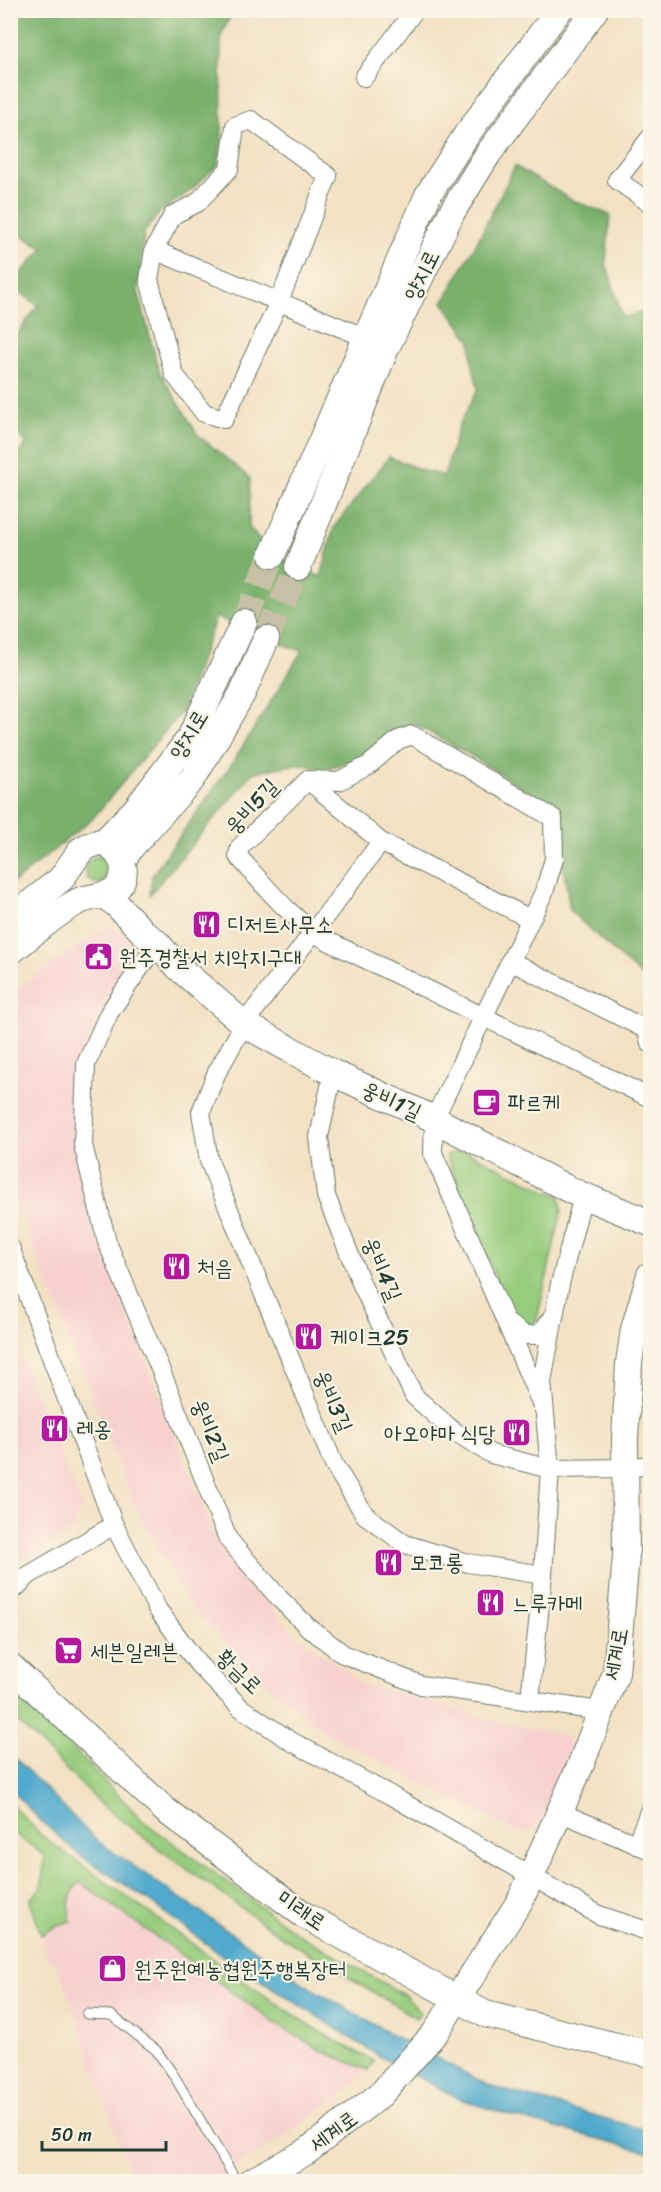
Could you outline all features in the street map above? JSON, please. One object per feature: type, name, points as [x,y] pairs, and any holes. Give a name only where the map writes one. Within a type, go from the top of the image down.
[{"type":"street","points":[[364,77],[415,10]]},
{"type":"street","name":"양지로","points":[[298,567],[428,195],[467,134],[559,10]]},
{"type":"street","name":"양지로","points":[[272,555],[376,343],[469,182],[594,10]]},
{"type":"street","points":[[251,120],[328,176],[279,302],[224,419],[204,413],[174,374],[149,280],[154,250],[173,216],[197,203],[229,169],[235,126],[251,120]]},
{"type":"street","points":[[651,138],[617,180],[651,203]]},
{"type":"street","points":[[154,250],[376,343]]},
{"type":"street","name":"양지로","points":[[116,846],[136,809],[190,738],[244,622]]},
{"type":"street","name":"양지로","points":[[116,846],[194,778],[242,694],[266,639]]},
{"type":"street","points":[[308,780],[339,781],[369,765],[398,740],[412,735],[553,818],[554,859],[544,892],[434,1119],[434,1153],[544,1410]]},
{"type":"street","name":"웅비5길","points":[[530,919],[381,842],[308,780],[240,847],[238,856],[279,902],[314,933],[651,1098]]},
{"type":"street","points":[[244,1024],[381,842]]},
{"type":"street","points":[[10,919],[67,872],[81,850],[116,846],[123,878],[37,932],[10,952]]},
{"type":"street","points":[[67,872],[79,888],[87,894],[99,894]]},
{"type":"street","name":"웅비1길","points":[[99,894],[116,904],[157,943],[179,968],[244,1024],[333,1073],[434,1119],[583,1196],[651,1223]]},
{"type":"street","points":[[10,960],[37,932]]},
{"type":"street","name":"웅비2길","points":[[157,943],[108,1012],[86,1065],[83,1145],[107,1242],[228,1539],[279,1598],[308,1627],[343,1654],[421,1685],[600,1711]]},
{"type":"street","points":[[510,961],[647,1030],[651,1043]]},
{"type":"street","name":"웅비3길","points":[[244,1024],[216,1074],[201,1112],[209,1161],[334,1465],[365,1515],[405,1544],[468,1563],[543,1575]]},
{"type":"street","name":"웅비4길","points":[[333,1073],[319,1137],[326,1196],[362,1285],[414,1396],[452,1430],[491,1454],[550,1469],[625,1468],[651,1465]]},
{"type":"street","points":[[530,1700],[543,1575],[550,1469],[542,1381],[560,1284],[583,1196]]},
{"type":"street","name":"황금로","points":[[10,1246],[114,1525],[158,1610],[198,1664],[241,1708],[289,1740],[599,1915],[651,1932]]},
{"type":"street","name":"세계로","points":[[250,2181],[306,2152],[381,2094],[435,2033],[520,1901],[581,1764],[616,1673],[626,1556],[625,1468],[629,1363],[634,1329],[651,1275]]},
{"type":"street","points":[[507,1323],[525,1335],[538,1335],[554,1314]]},
{"type":"street","points":[[10,1593],[29,1575],[114,1525]]},
{"type":"street","name":"미래로","points":[[10,1665],[165,1810],[304,1915],[485,2014],[651,2054]]},
{"type":"street","points":[[559,1812],[643,1848],[651,1809]]},
{"type":"lane","points":[[87,2014],[111,2015],[156,2050],[237,2181]]},
{"type":"shaded area","points":[[107,925],[125,933],[138,950],[112,990],[88,1039],[72,1114],[87,1199],[124,1308],[216,1539],[292,1632],[363,1684],[496,1721],[565,1735],[571,1749],[538,1826],[519,1833],[324,1732],[257,1676],[188,1603],[133,1502],[11,1190],[10,995]]},
{"type":"shaded area","points":[[11,1333],[81,1504],[73,1530],[11,1568]]},
{"type":"shaded area","points":[[80,1882],[279,2026],[326,2053],[368,2070],[348,2090],[278,2141],[226,2174],[205,2181],[133,2181],[56,1960],[49,1961],[41,1935],[70,1921],[67,1907],[73,1890]]},
{"type":"green space","points":[[11,11],[233,11],[221,36],[222,139],[218,165],[190,191],[161,211],[144,233],[138,291],[159,371],[198,435],[250,478],[249,527],[272,555],[321,577],[334,527],[389,457],[424,471],[444,476],[459,425],[478,389],[472,362],[471,341],[443,302],[475,246],[515,166],[570,199],[610,215],[606,263],[623,318],[644,311],[650,304],[650,988],[645,980],[570,911],[555,809],[475,758],[413,723],[362,758],[324,769],[299,764],[254,772],[150,894],[152,875],[233,762],[302,651],[266,639],[216,617],[182,711],[93,818],[11,885],[10,464],[27,443],[11,430],[10,344],[38,306],[11,285],[43,248],[11,229]]},
{"type":"green space","points":[[98,857],[107,861],[111,870],[107,879],[98,883],[89,879],[85,870],[89,861]]},
{"type":"green space","points":[[463,1150],[560,1197],[562,1210],[537,1319],[533,1325],[518,1323],[509,1312],[446,1155]]},
{"type":"green space","points":[[11,1684],[143,1821],[298,1934],[406,1996],[420,2013],[416,2018],[282,1937],[105,1808],[11,1715]]},
{"type":"green space","points":[[10,1803],[42,1836],[261,1993],[325,2035],[374,2061],[368,2070],[326,2053],[279,2026],[80,1882],[70,1900],[71,1921],[58,1925],[41,1935],[30,1900],[41,1888],[45,1856],[11,1831]]},
{"type":"water","points":[[10,1753],[96,1840],[309,1987],[392,2035],[490,2086],[650,2131],[650,2152],[518,2118],[460,2099],[379,2056],[221,1955],[147,1899],[78,1854],[11,1790]]},
{"type":"tunnel","points":[[244,622],[272,555]]},
{"type":"tunnel","points":[[266,639],[298,567]]},
{"type":"place","name":"디저트사무소","points":[[206,924]]},
{"type":"place","name":"원주경찰서 치악지구대","points":[[98,957]]},
{"type":"place","name":"파르케","points":[[486,1102]]},
{"type":"place","name":"처음","points":[[176,1267]]},
{"type":"place","name":"케이크25","points":[[309,1337]]},
{"type":"place","name":"레옹","points":[[55,1428]]},
{"type":"place","name":"아오야마 식당","points":[[517,1433]]},
{"type":"place","name":"모코롱","points":[[389,1562]]},
{"type":"place","name":"느루카메","points":[[491,1603]]},
{"type":"place","name":"세븐일레븐","points":[[69,1651]]},
{"type":"place","name":"원주원예농협원주행복장터","points":[[113,1969]]}]
